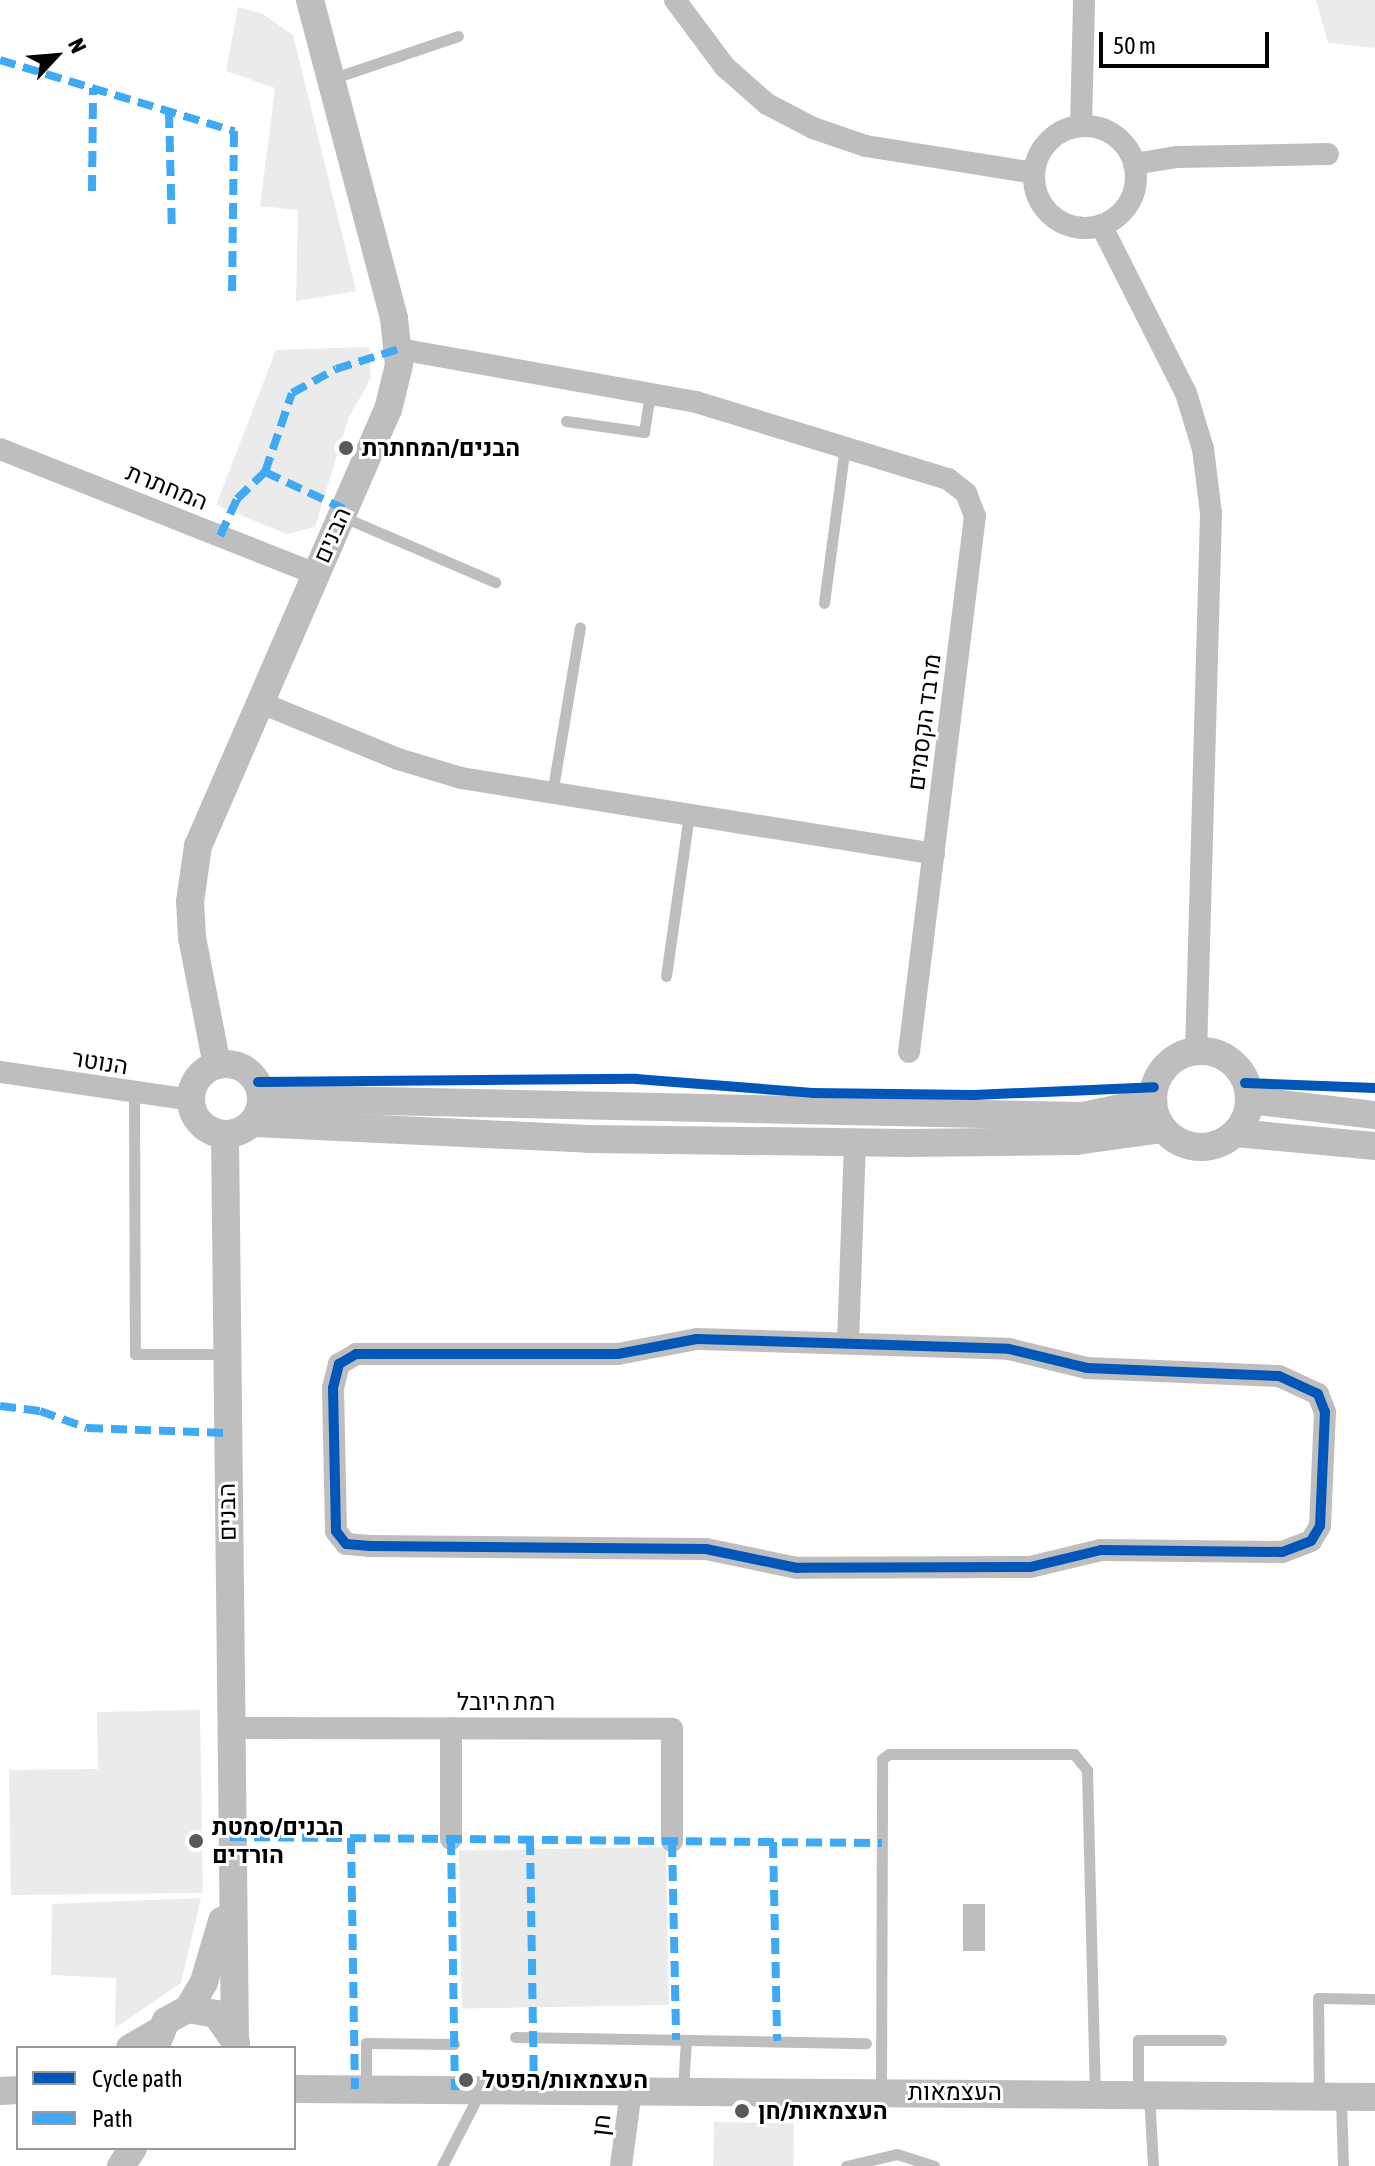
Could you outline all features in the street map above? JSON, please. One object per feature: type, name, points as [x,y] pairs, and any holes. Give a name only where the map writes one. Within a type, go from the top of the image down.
[{"type":"street","name":"הבנים","points":[[217,1065],[192,938],[192,874],[207,821],[392,397],[399,349],[310,0]]},
{"type":"street","points":[[675,0],[725,67],[767,104],[813,128],[866,146],[1034,173]]},
{"type":"street","points":[[1081,126],[1084,0]]},
{"type":"street","points":[[1081,126],[1115,136],[1134,164],[1132,197],[1124,210],[1101,225],[1070,226],[1053,217],[1041,204],[1034,173],[1046,143],[1081,126]]},
{"type":"street","points":[[1134,164],[1177,157],[1328,154]]},
{"type":"street","points":[[1101,225],[1186,393],[1203,449],[1210,500],[1196,1052]]},
{"type":"street","name":"מרבד הקסמים","points":[[399,349],[650,393],[845,445],[948,479],[966,493],[975,516],[909,1052]]},
{"type":"street","name":"המחתרת","points":[[0,449],[315,574]]},
{"type":"street","points":[[259,702],[433,771],[552,794],[934,854]]},
{"type":"street","points":[[1196,1052],[1229,1060],[1241,1072],[1249,1100],[1244,1123],[1235,1133],[1214,1146],[1198,1148],[1182,1144],[1163,1129],[1153,1101],[1161,1072],[1177,1058],[1196,1052]]},
{"type":"street","points":[[252,1123],[262,1093],[252,1073],[241,1066],[217,1065],[196,1080],[191,1100],[198,1119],[225,1134],[252,1123],[589,1139],[1051,1143],[1163,1129]]},
{"type":"street","name":"הנוטר","points":[[0,1072],[191,1100]]},
{"type":"street","points":[[262,1093],[288,1099],[1083,1116],[1153,1101]]},
{"type":"street","points":[[1249,1100],[1375,1115]]},
{"type":"street","points":[[1235,1133],[1375,1146]]},
{"type":"street","name":"הבנים","points":[[225,1134],[229,1728],[235,2043]]},
{"type":"street","points":[[848,1343],[855,1142]]},
{"type":"street","points":[[697,1339],[848,1343],[1009,1349],[1087,1368],[1246,1372],[1300,1384],[1318,1394],[1325,1412],[1320,1526],[1311,1541],[1282,1552],[1101,1550],[1030,1567],[797,1568],[706,1549],[370,1546],[346,1544],[336,1531],[333,1388],[339,1364],[356,1354],[618,1354],[697,1339]]},
{"type":"street","name":"רמת היובל","points":[[229,1728],[672,1729],[672,1841]]},
{"type":"street","points":[[451,1728],[451,1839]]},
{"type":"street","name":"הבנים","points":[[188,2009],[208,1971],[231,1889]]},
{"type":"street","points":[[137,2046],[157,2040],[176,2013],[188,2009],[216,2014],[235,2043]]},
{"type":"street","name":"העצמאות","points":[[296,2089],[1375,2097]]},
{"type":"street","name":"חן","points":[[621,2166],[631,2091]]},
{"type":"lane","points":[[331,80],[458,36]]},
{"type":"lane","points":[[566,421],[644,432],[650,393]]},
{"type":"lane","points":[[824,603],[845,445]]},
{"type":"lane","points":[[341,516],[495,582]]},
{"type":"lane","points":[[552,794],[580,627]]},
{"type":"lane","points":[[666,976],[689,815]]},
{"type":"lane","points":[[134,1094],[135,1354],[225,1354]]},
{"type":"lane","points":[[881,2092],[882,1759],[889,1754],[1074,1754],[1087,1770],[1095,2093]]},
{"type":"lane","points":[[1343,2166],[1330,2095],[1318,1998],[1375,1999]]},
{"type":"lane","points":[[515,2037],[866,2043]]},
{"type":"lane","points":[[683,2090],[686,2040]]},
{"type":"lane","points":[[1153,2166],[1138,2040],[1221,2040]]},
{"type":"lane","points":[[366,2089],[366,2043],[454,2044]]},
{"type":"lane","points":[[442,2166],[481,2090]]},
{"type":"lane","points":[[846,2166],[897,2154],[934,2166]]},
{"type":"shaded area","points":[[1316,0],[1375,0],[1375,48],[1328,43]]},
{"type":"shaded area","points":[[238,7],[263,14],[293,35],[356,291],[296,301],[298,210],[260,206],[275,88],[226,71]]},
{"type":"shaded area","points":[[369,347],[371,378],[348,419],[315,527],[287,534],[216,505],[276,350]]},
{"type":"shaded area","points":[[200,1710],[203,1893],[11,1895],[9,1770],[98,1769],[97,1712]]},
{"type":"shaded area","points":[[666,1847],[669,2005],[462,2009],[459,1851]]},
{"type":"shaded area","points":[[201,1898],[181,1983],[115,2028],[116,1978],[51,1975],[52,1904]]},
{"type":"shaded area","points":[[963,1904],[985,1904],[985,1951],[963,1951]]},
{"type":"shaded area","points":[[714,2122],[794,2123],[793,2166],[713,2166]]},
{"type":"marked path","points":[[0,60],[234,131],[232,293]]},
{"type":"marked path","points":[[92,191],[93,88]]},
{"type":"marked path","points":[[169,112],[172,231]]},
{"type":"marked path","points":[[220,536],[237,499],[265,472],[292,393],[336,369],[399,349]]},
{"type":"marked path","points":[[265,472],[344,509]]},
{"type":"marked path","points":[[0,1406],[40,1411],[87,1428],[226,1433]]},
{"type":"marked path","points":[[230,1837],[882,1843]]},
{"type":"marked path","points":[[351,1838],[355,2089]]},
{"type":"marked path","points":[[451,1839],[455,2090]]},
{"type":"marked path","points":[[530,1839],[534,2090]]},
{"type":"marked path","points":[[672,1841],[676,2040]]},
{"type":"marked path","points":[[773,1842],[777,2041]]},
{"type":"cycle path","points":[[258,1082],[636,1079],[812,1093],[974,1095],[1154,1087]]},
{"type":"cycle path","points":[[1245,1083],[1375,1088]]},
{"type":"cycle path","points":[[697,1339],[1009,1349],[1087,1368],[1279,1376],[1318,1394],[1325,1412],[1320,1526],[1311,1541],[1282,1552],[1101,1550],[1030,1567],[797,1568],[706,1549],[370,1546],[346,1544],[336,1531],[333,1388],[339,1364],[356,1354],[618,1354],[697,1339]]},
{"type":"place","name":"הבנים/המחתרת","points":[[346,448]]},
{"type":"place","name":"הבנים/סמטת הורדים","points":[[196,1841]]},
{"type":"place","name":"העצמאות/הפטל","points":[[466,2080]]},
{"type":"place","name":"העצמאות/חן","points":[[742,2111]]}]
